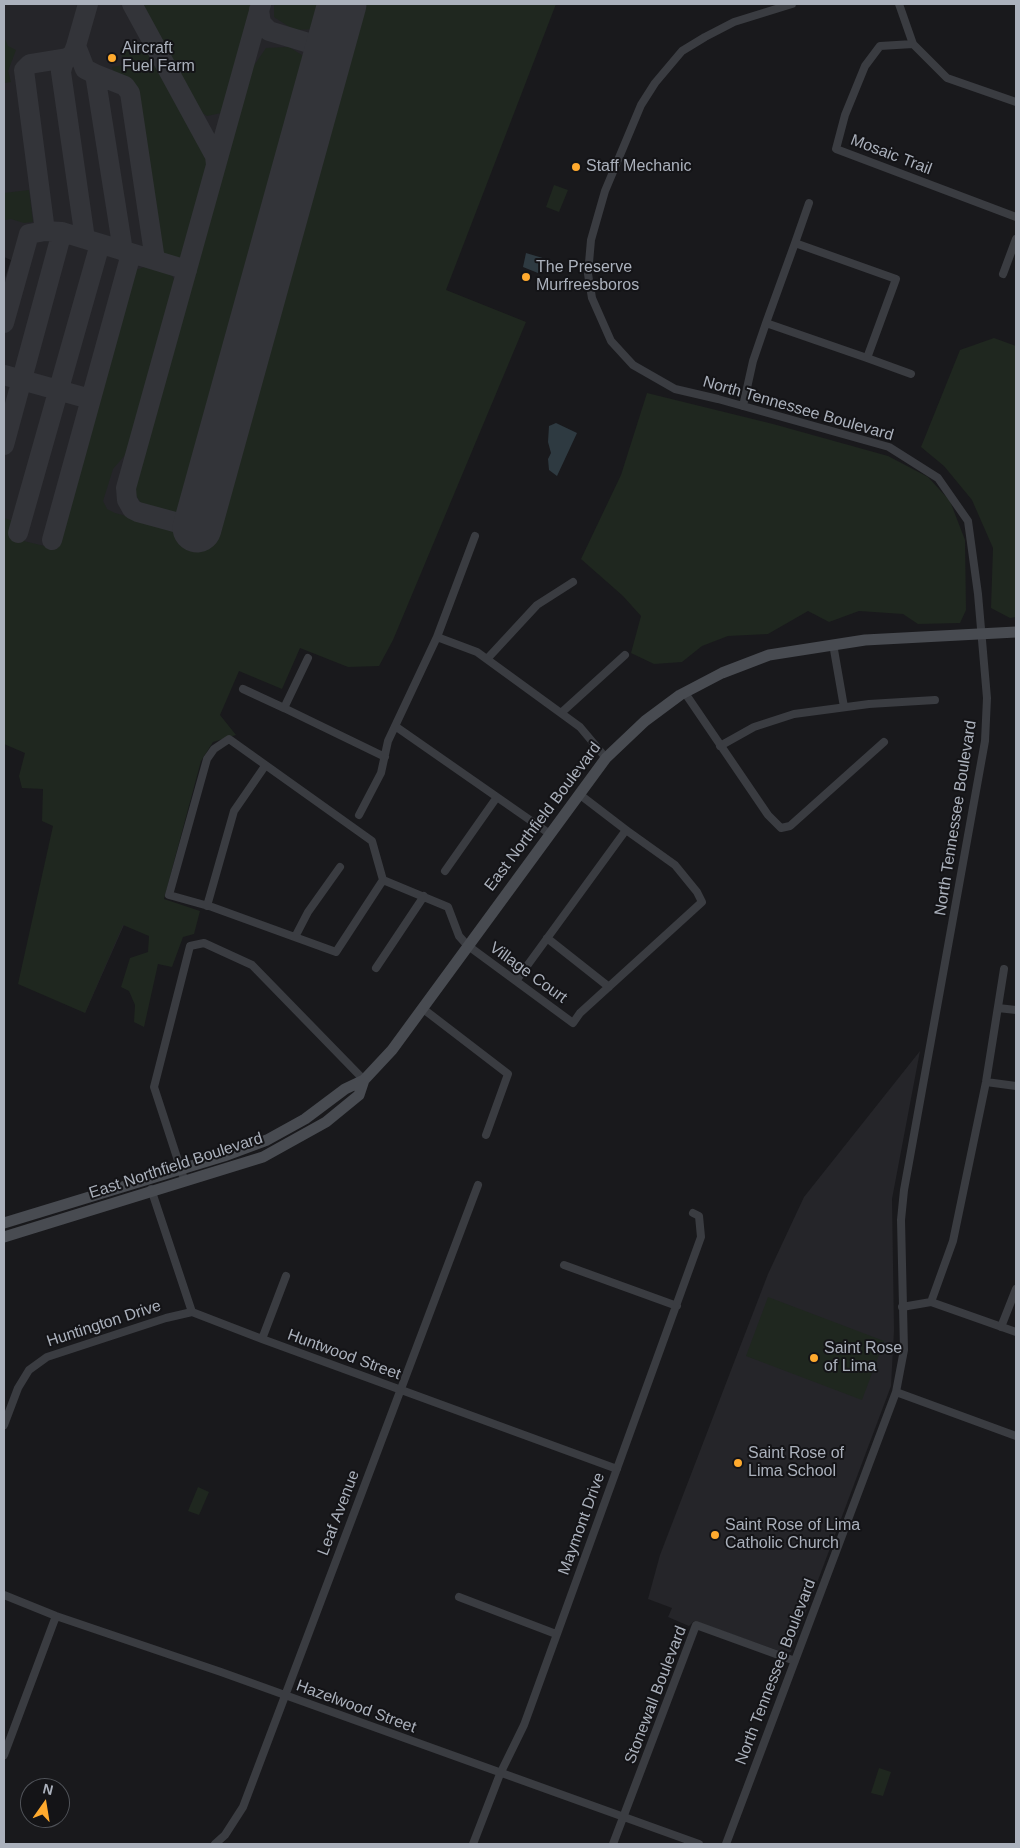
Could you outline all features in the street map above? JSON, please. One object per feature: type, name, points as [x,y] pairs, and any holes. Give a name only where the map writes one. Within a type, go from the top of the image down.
[{"type":"main road","name":"East Northfield Boulevard","points":[[4,1223],[148,1180],[266,1140],[305,1120],[345,1089],[364,1080],[392,1050],[467,945],[606,758],[645,721],[685,693],[722,673],[769,656],[833,644],[1016,632]]},
{"type":"main road","name":"East Northfield Boulevard","points":[[4,1238],[263,1158],[326,1122],[359,1095],[364,1080]]},
{"type":"street","name":"North Tennessee Boulevard","points":[[726,1844],[896,1392],[904,1350],[901,1220],[904,1190],[986,741],[987,698],[982,634],[968,521],[938,478],[889,448],[743,406],[675,389],[633,365],[611,340],[592,298],[588,274],[591,240],[605,191],[642,105],[655,83],[682,52],[732,23],[792,4]]},
{"type":"street","points":[[899,4],[914,44],[946,78],[1016,102]]},
{"type":"street","name":"Mosaic Trail","points":[[914,44],[880,46],[865,66],[845,115],[836,148],[1016,217]]},
{"type":"street","points":[[743,406],[753,362],[809,203]]},
{"type":"street","points":[[1003,274],[1016,239]]},
{"type":"street","points":[[795,243],[896,279],[867,358]]},
{"type":"street","points":[[766,323],[911,374]]},
{"type":"street","points":[[359,815],[381,773],[388,740],[437,637],[475,536]]},
{"type":"street","points":[[487,660],[537,605],[572,582]]},
{"type":"street","points":[[437,637],[477,652],[580,727],[606,758]]},
{"type":"street","points":[[833,644],[844,707]]},
{"type":"street","points":[[561,713],[625,656]]},
{"type":"street","points":[[284,708],[308,658]]},
{"type":"street","points":[[243,689],[385,757]]},
{"type":"street","points":[[685,693],[768,815],[780,828],[790,826],[884,742]]},
{"type":"street","points":[[720,746],[754,727],[794,714],[844,707],[935,700]]},
{"type":"street","points":[[395,726],[550,834]]},
{"type":"street","points":[[229,739],[265,766],[372,841],[383,880],[336,952],[207,906],[169,895],[207,759],[214,749],[229,739]]},
{"type":"street","points":[[207,906],[234,811],[265,766]]},
{"type":"street","points":[[547,938],[609,987],[702,902],[697,892],[675,866],[579,794]]},
{"type":"street","points":[[445,871],[497,797]]},
{"type":"street","points":[[516,981],[626,830]]},
{"type":"street","points":[[295,937],[308,912],[340,868]]},
{"type":"street","points":[[383,880],[448,907],[459,936],[467,945]]},
{"type":"street","points":[[376,968],[424,896]]},
{"type":"street","points":[[185,1182],[154,1087],[190,946],[204,943],[252,965],[364,1080]]},
{"type":"street","name":"Village Court","points":[[467,945],[573,1023],[580,1013],[609,987]]},
{"type":"street","points":[[931,1302],[953,1241],[986,1082],[1004,969]]},
{"type":"street","points":[[422,1008],[508,1074],[486,1135]]},
{"type":"street","points":[[998,1008],[1016,1010]]},
{"type":"street","points":[[986,1082],[1016,1086]]},
{"type":"street","points":[[148,1180],[192,1312]]},
{"type":"street","name":"Leaf Avenue","points":[[215,1844],[225,1835],[242,1808],[478,1185]]},
{"type":"street","name":"Maymont Drive","points":[[473,1844],[500,1774],[524,1725],[677,1306],[701,1237],[702,1225],[699,1216],[693,1213]]},
{"type":"street","points":[[564,1265],[677,1306]]},
{"type":"street","points":[[262,1339],[286,1276]]},
{"type":"street","points":[[1001,1327],[1016,1289]]},
{"type":"street","points":[[902,1307],[931,1302],[1016,1332]]},
{"type":"street","name":"Huntwood Street","points":[[192,1312],[617,1469]]},
{"type":"street","name":"Huntington Drive","points":[[4,1425],[18,1388],[29,1370],[47,1357],[166,1318],[192,1312]]},
{"type":"street","points":[[896,1392],[1016,1436]]},
{"type":"street","name":"Hazelwood Street","points":[[4,1595],[56,1616],[699,1844]]},
{"type":"street","points":[[460,1596],[556,1634]]},
{"type":"street","points":[[4,1755],[56,1616]]},
{"type":"street","name":"Stonewall Boulevard","points":[[613,1844],[696,1625],[795,1661]]},
{"type":"shaded area","points":[[4,4],[454,4],[257,624],[85,1013],[73,765],[4,733],[4,281],[11,260],[4,257]]},
{"type":"shaded area","points":[[143,4],[254,4],[226,105],[221,113],[207,116],[198,110],[157,40]]},
{"type":"shaded area","points":[[274,4],[326,4],[319,29],[294,30],[274,17]]},
{"type":"shaded area","points":[[360,4],[556,4],[446,290],[526,322],[393,640],[379,666],[348,667],[300,648],[282,689],[239,671],[220,715],[236,735],[213,742],[201,761],[164,899],[200,911],[194,934],[183,937],[172,967],[158,964],[144,1027],[134,1022],[135,1005],[129,991],[121,987],[130,958],[148,952],[149,936],[123,925],[85,1013],[18,984],[53,826],[42,821],[43,789],[22,788],[19,776],[25,753],[4,744],[4,518],[13,521],[15,524],[11,538],[57,549],[133,271],[150,265],[170,272],[176,283],[175,291],[132,447],[113,469],[103,501],[107,509],[115,513],[213,539]]},
{"type":"shaded area","points":[[4,37],[8,46],[16,50],[8,71],[11,82],[4,83]]},
{"type":"shaded area","points":[[132,45],[150,53],[207,154],[209,163],[187,251],[179,258],[171,260],[164,255],[159,247],[136,87],[115,76],[112,67],[124,65],[120,48]]},
{"type":"shaded area","points":[[289,47],[310,60],[186,508],[174,515],[145,509],[133,491],[246,77],[266,48]]},
{"type":"shaded area","points":[[554,185],[568,190],[559,212],[546,207]]},
{"type":"shaded area","points":[[29,190],[33,222],[24,223],[11,219],[4,220],[4,193]]},
{"type":"shaded area","points":[[526,253],[546,259],[538,273],[523,267]]},
{"type":"shaded area","points":[[994,338],[1016,346],[1016,617],[1010,618],[991,608],[993,548],[972,500],[944,466],[921,447],[960,350]]},
{"type":"shaded area","points":[[647,393],[773,424],[888,456],[928,477],[950,501],[965,540],[966,610],[960,623],[918,624],[903,614],[859,611],[829,622],[808,611],[768,634],[728,636],[702,646],[682,662],[654,664],[631,653],[641,616],[623,596],[581,559],[621,475]]},
{"type":"shaded area","points":[[556,423],[577,433],[557,476],[549,470],[548,459],[551,453],[548,442],[549,426]]},
{"type":"shaded area","name":"Saint Rose of Lima","points":[[920,1051],[892,1199],[894,1330],[891,1386],[791,1652],[785,1653],[694,1621],[689,1626],[668,1617],[672,1608],[648,1599],[660,1555],[768,1274],[804,1197]]},
{"type":"shaded area","points":[[768,1297],[884,1341],[862,1400],[746,1356]]},
{"type":"shaded area","points":[[198,1487],[209,1492],[199,1515],[188,1511]]},
{"type":"shaded area","points":[[879,1768],[891,1772],[883,1796],[871,1793]]},
{"type":"taxiway","points":[[76,46],[88,4]]},
{"type":"taxiway","points":[[132,4],[215,156],[216,165]]},
{"type":"taxiway","points":[[197,528],[132,509],[127,500],[126,488],[261,4]]},
{"type":"taxiway","points":[[259,10],[261,23],[269,31],[312,44],[325,42],[336,25]]},
{"type":"taxiway","points":[[312,44],[322,53],[325,65]]},
{"type":"taxiway","points":[[85,239],[62,232],[45,231],[24,70],[30,64],[67,58],[73,54],[76,46],[85,69],[95,74],[123,251]]},
{"type":"taxiway","points":[[67,58],[61,72],[85,239],[187,270]]},
{"type":"taxiway","points":[[95,74],[125,86],[130,93],[155,260]]},
{"type":"taxiway","points":[[4,323],[29,234],[45,231]]},
{"type":"taxiway","points":[[4,445],[62,232]]},
{"type":"taxiway","points":[[18,533],[100,244]]},
{"type":"taxiway","points":[[52,540],[131,254]]},
{"type":"taxiway","points":[[4,375],[90,399]]},
{"type":"runway","points":[[197,528],[342,4]]},
{"type":"place","name":"Aircraft Fuel Farm","points":[[112,58]]},
{"type":"place","name":"Staff Mechanic","points":[[576,167]]},
{"type":"place","name":"The Preserve Murfreesboros","points":[[526,277]]},
{"type":"place","name":"Saint Rose of Lima","points":[[814,1358]]},
{"type":"place","name":"Saint Rose of Lima School","points":[[738,1463]]},
{"type":"place","name":"Saint Rose of Lima Catholic Church","points":[[715,1535]]}]
